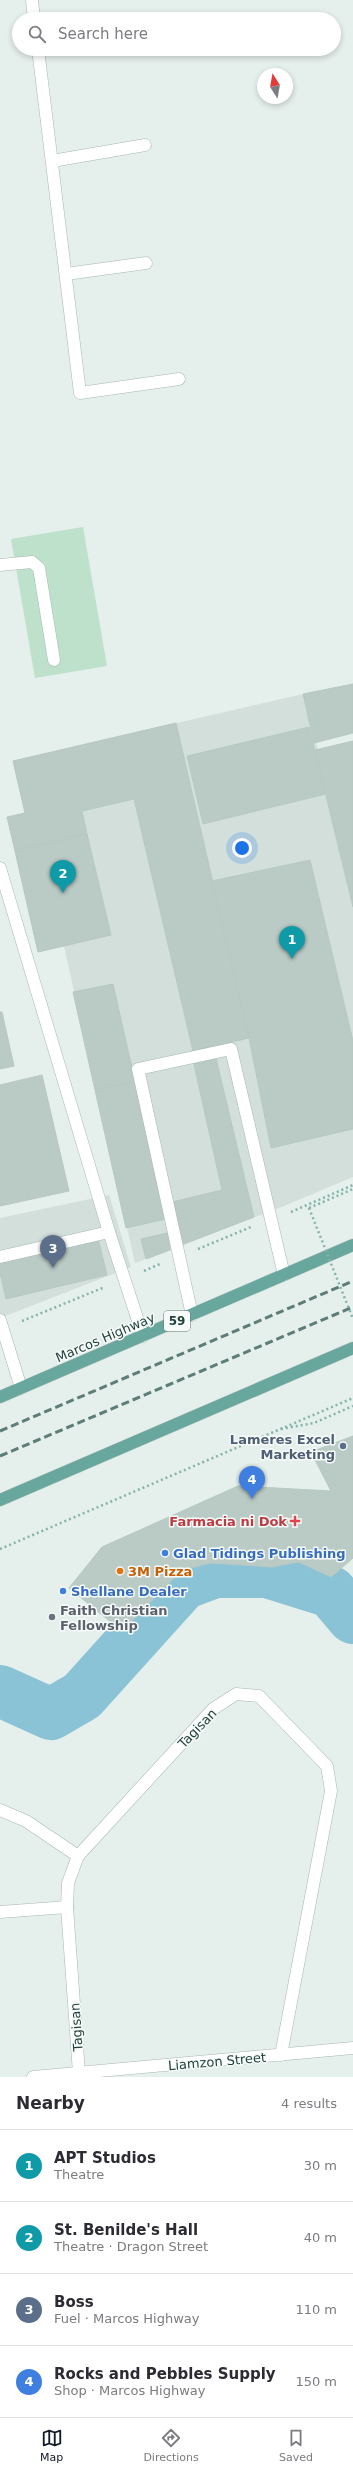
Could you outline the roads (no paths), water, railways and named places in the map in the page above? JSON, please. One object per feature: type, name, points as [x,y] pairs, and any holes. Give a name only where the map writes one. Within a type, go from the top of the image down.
[{"type":"main road","name":"Marcos Highway","points":[[0,1397],[353,1245]]},
{"type":"main road","points":[[0,1500],[353,1348]]},
{"type":"street","points":[[32,0],[33,12]]},
{"type":"street","points":[[39,56],[80,393],[179,378]]},
{"type":"street","points":[[52,161],[145,145]]},
{"type":"street","points":[[66,274],[146,263]]},
{"type":"street","points":[[0,565],[32,562],[39,568],[54,660]]},
{"type":"street","points":[[0,868],[109,1232],[143,1336]]},
{"type":"street","points":[[192,1315],[138,1069],[232,1049],[284,1275]]},
{"type":"street","points":[[0,1257],[109,1232]]},
{"type":"street","points":[[0,1320],[21,1388]]},
{"type":"street","name":"Tagisan","points":[[79,2073],[67,1906],[68,1883],[78,1856],[213,1710],[236,1694],[259,1696],[327,1766],[331,1791],[281,2055]]},
{"type":"street","points":[[0,1810],[26,1821],[78,1856]]},
{"type":"street","points":[[0,1912],[67,1906]]},
{"type":"street","name":"Liamzon Street","points":[[34,2077],[353,2048]]},
{"type":"waterway","points":[[0,1691],[51,1714],[82,1696],[183,1584],[215,1572],[267,1572],[331,1592],[353,1618]]},
{"type":"railway","points":[[0,1431],[353,1281]]},
{"type":"railway","points":[[0,1456],[353,1307]]},
{"type":"place","name":"St. Benilde's Hall","points":[[63,893]]},
{"type":"place","name":"APT Studios","points":[[292,959]]},
{"type":"place","name":"Boss","points":[[53,1268]]},
{"type":"place","name":"Lameres Excel Marketing","points":[[343,1446]]},
{"type":"place","name":"Rocks and Pebbles Supply","points":[[252,1499]]},
{"type":"place","name":"Farmacia ni Dok","points":[[295,1521]]},
{"type":"place","name":"Glad Tidings Publishing","points":[[165,1553]]},
{"type":"place","name":"3M Pizza","points":[[120,1571]]},
{"type":"place","name":"Shellane Dealer","points":[[63,1591]]},
{"type":"place","name":"Faith Christian Fellowship","points":[[52,1617]]}]
